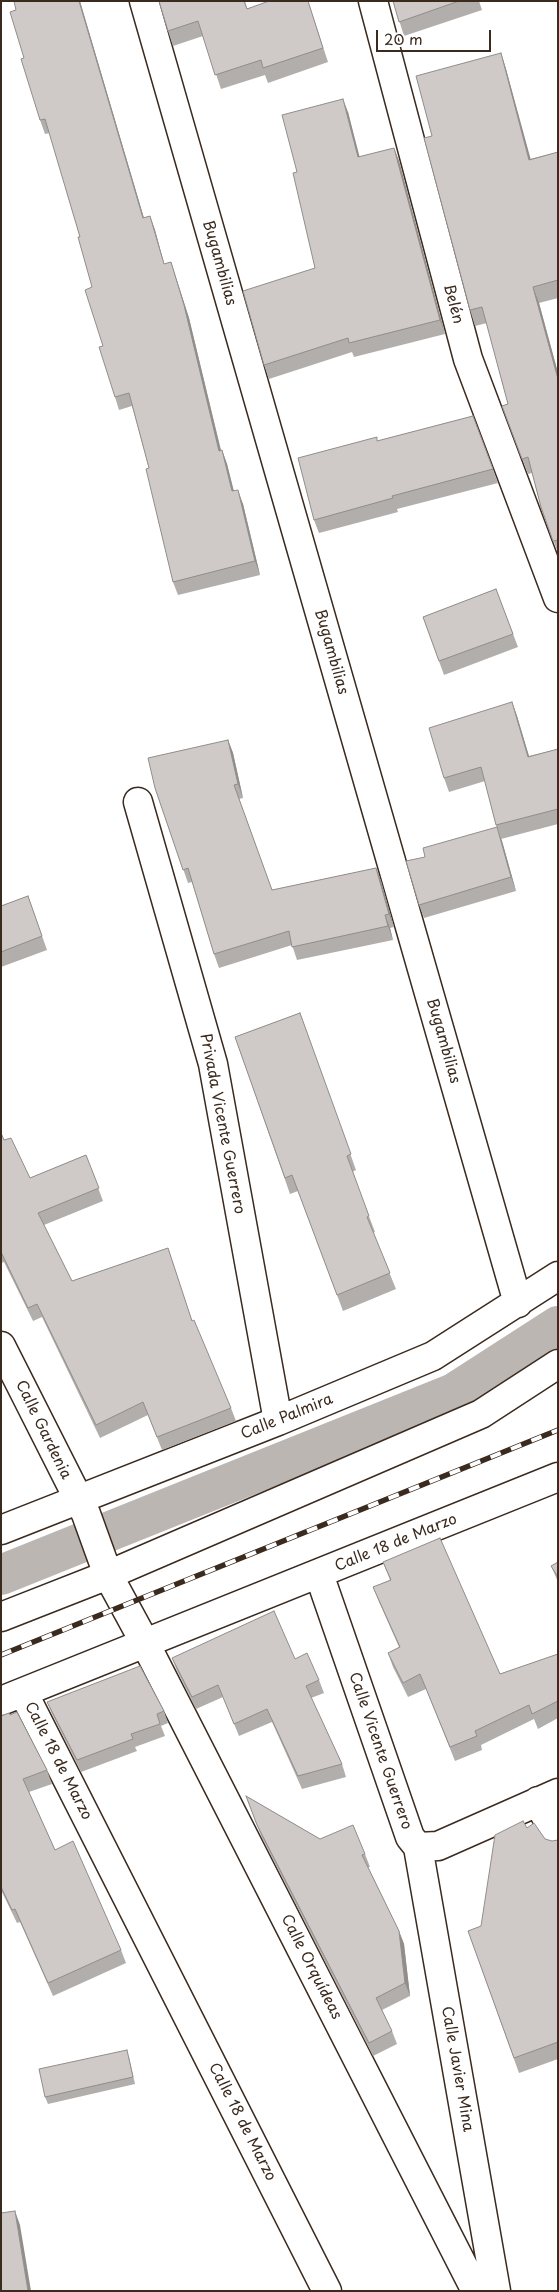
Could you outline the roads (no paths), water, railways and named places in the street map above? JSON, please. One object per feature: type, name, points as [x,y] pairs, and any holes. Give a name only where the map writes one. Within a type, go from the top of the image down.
[{"type":"street","name":"Bugambilias","points":[[144,1],[518,1303]]},
{"type":"street","name":"Belén","points":[[373,1],[468,359],[558,598]]},
{"type":"street","name":"Privada Vicente Guerrero","points":[[138,802],[213,1064],[278,1421]]},
{"type":"street","name":"Calle Palmira","points":[[1,1530],[81,1506],[433,1356],[558,1276]]},
{"type":"street","name":"Calle Gardenia","points":[[1,1346],[81,1506],[106,1571]]},
{"type":"street","points":[[1,1617],[481,1414],[558,1364]]},
{"type":"street","name":"Calle 18 de Marzo","points":[[328,2291],[12,1696],[558,1477]]},
{"type":"street","name":"Calle Orquídeas","points":[[106,1571],[145,1643],[476,2291]]},
{"type":"street","name":"Calle Vicente Guerrero","points":[[320,1574],[410,1837],[418,1847],[438,1846],[548,1797],[558,1840]]},
{"type":"street","name":"Calle Javier Mina","points":[[418,1847],[496,2291]]},
{"type":"waterway","points":[[1,1575],[454,1393],[558,1326]]},
{"type":"railway","points":[[1,1655],[558,1430]]}]
